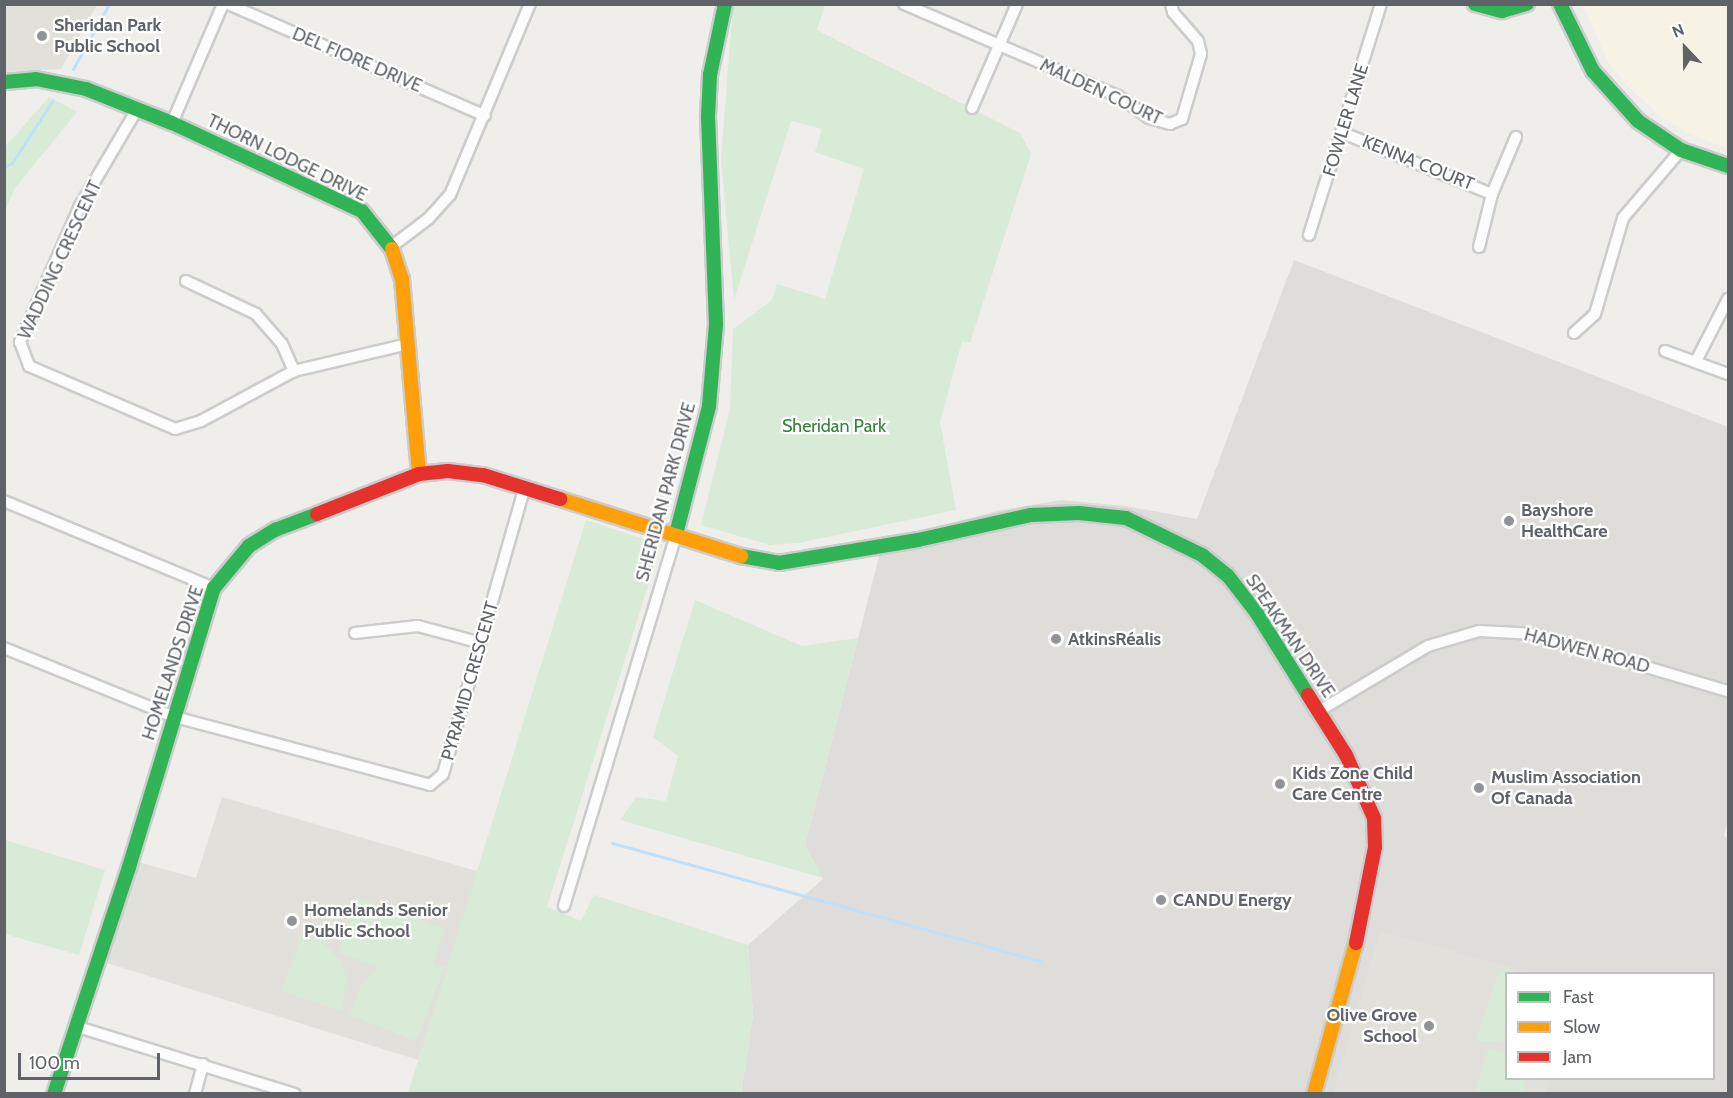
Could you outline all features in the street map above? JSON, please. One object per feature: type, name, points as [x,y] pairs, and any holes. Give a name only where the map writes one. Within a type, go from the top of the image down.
[{"type":"street","points":[[172,123],[223,4]]},
{"type":"street","name":"DEL FIORE DRIVE","points":[[228,4],[485,116]]},
{"type":"street","points":[[391,247],[429,218],[450,195],[530,4]]},
{"type":"street","name":"SHERIDAN PARK DRIVE","points":[[564,906],[676,534],[709,406],[716,324],[708,117],[710,75],[725,4]]},
{"type":"street","name":"MALDEN COURT","points":[[904,4],[1118,96],[1149,118],[1170,124],[1182,119],[1201,54],[1198,41],[1173,12],[1171,4]]},
{"type":"street","points":[[972,108],[1017,4]]},
{"type":"street","name":"FOWLER LANE","points":[[1309,235],[1343,133],[1381,4]]},
{"type":"street","points":[[1475,4],[1488,10],[1520,6]]},
{"type":"street","points":[[1560,4],[1588,62],[1610,93],[1638,121],[1681,150],[1728,166]]},
{"type":"street","name":"THORN LODGE DRIVE","points":[[4,82],[36,79],[86,89],[136,111],[172,123],[362,211],[391,247],[402,279],[419,474]]},
{"type":"street","name":"WADDING CRESCENT","points":[[136,111],[80,206],[20,342],[29,366],[56,380],[175,429],[201,421],[294,371],[408,344]]},
{"type":"street","name":"KENNA COURT","points":[[1343,133],[1492,194]]},
{"type":"street","name":"KENNA COURT","points":[[1479,248],[1492,194],[1516,137]]},
{"type":"street","points":[[1574,333],[1595,314],[1623,218],[1681,150]]},
{"type":"street","points":[[186,281],[256,314],[282,344],[294,371]]},
{"type":"street","points":[[1696,361],[1728,299]]},
{"type":"street","points":[[1665,351],[1728,374]]},
{"type":"street","name":"HOMELANDS DRIVE","points":[[54,1094],[78,1028],[214,588],[249,546],[275,530],[419,474],[448,471],[483,475],[524,490],[676,534]]},
{"type":"street","name":"PYRAMID CRESCENT","points":[[175,717],[430,785],[443,774],[524,490]]},
{"type":"street","points":[[4,501],[214,588]]},
{"type":"street","name":"SPEAKMAN DRIVE","points":[[676,534],[751,559],[778,563],[918,540],[1030,515],[1079,513],[1126,518],[1172,537],[1228,576],[1252,606],[1319,711],[1365,792],[1374,818],[1375,847],[1347,983],[1314,1094]]},
{"type":"street","points":[[355,633],[418,626],[481,643]]},
{"type":"street","name":"HADWEN ROAD","points":[[1319,711],[1428,646],[1479,631],[1535,634],[1728,691]]},
{"type":"street","points":[[4,648],[175,717]]},
{"type":"street","points":[[78,1028],[203,1064],[295,1094]]},
{"type":"street","points":[[195,1094],[203,1064]]},
{"type":"shaded area","name":"Sheridan Park Public School","points":[[5,4],[97,5],[61,69],[5,72]]},
{"type":"shaded area","points":[[1583,5],[1728,5],[1728,149],[1684,131],[1658,114],[1627,85],[1609,63]]},
{"type":"shaded area","points":[[1294,260],[1728,427],[1728,819],[1724,836],[1728,838],[1728,1093],[741,1094],[753,1015],[748,945],[823,879],[805,845],[883,541],[1001,510],[1061,500],[1125,506],[1197,519]]},
{"type":"shaded area","name":"Homelands Senior Public School","points":[[222,797],[480,872],[418,1060],[107,963],[138,862],[196,878]]},
{"type":"shaded area","name":"Olive Grove School","points":[[1380,931],[1527,972],[1505,972],[1505,1080],[1549,1080],[1545,1093],[1333,1094]]},
{"type":"green space","name":"Sheridan Park","points":[[733,5],[825,5],[817,30],[1020,133],[1031,154],[970,343],[962,341],[940,422],[956,510],[798,543],[770,545],[701,525],[730,409],[733,329],[772,300],[777,284],[825,299],[864,169],[815,152],[822,129],[791,121],[734,300],[721,159]]},
{"type":"green space","points":[[49,97],[77,112],[15,188],[5,211],[5,147]]},
{"type":"green space","points":[[586,520],[661,545],[547,907],[581,921],[594,895],[748,945],[753,1015],[741,1093],[408,1093]]},
{"type":"green space","points":[[695,600],[802,646],[858,638],[805,845],[823,878],[620,820],[636,797],[666,801],[678,756],[653,737]]},
{"type":"green space","points":[[5,840],[105,870],[79,955],[5,934]]},
{"type":"green space","points":[[357,898],[445,929],[433,964],[445,967],[416,1041],[350,1015],[361,985],[379,967],[338,953]]},
{"type":"green space","points":[[303,933],[319,938],[342,962],[347,978],[342,1011],[281,991]]},
{"type":"green space","points":[[1508,969],[1516,972],[1505,972],[1505,1042],[1476,1041],[1498,974]]},
{"type":"green space","points":[[1488,1048],[1505,1053],[1505,1080],[1526,1080],[1522,1093],[1475,1093]]},
{"type":"waterway","points":[[73,69],[109,4]]},
{"type":"waterway","points":[[4,167],[12,163],[53,100]]},
{"type":"waterway","points":[[612,843],[1040,961]]},
{"type":"traffic: fast","points":[[676,534],[709,406],[716,324],[708,117],[710,75],[725,4]]},
{"type":"traffic: fast","points":[[1475,4],[1502,11],[1527,4]]},
{"type":"traffic: fast","points":[[1560,4],[1593,71],[1638,121],[1681,150],[1728,166]]},
{"type":"traffic: fast","points":[[4,82],[36,79],[86,89],[172,123],[362,211],[392,249]]},
{"type":"traffic: fast","points":[[741,556],[779,563],[918,540],[1031,515],[1079,513],[1126,518],[1202,555],[1228,576],[1256,612],[1308,695]]},
{"type":"traffic: fast","points":[[54,1094],[129,867],[214,588],[249,546],[275,530],[317,514]]},
{"type":"traffic: slow","points":[[392,249],[402,279],[419,474]]},
{"type":"traffic: slow","points":[[560,499],[741,556]]},
{"type":"traffic: slow","points":[[1314,1094],[1356,943]]},
{"type":"traffic: jam","points":[[317,514],[419,474],[448,471],[483,475],[560,499]]},
{"type":"traffic: jam","points":[[1308,695],[1346,755],[1374,818],[1375,847],[1356,943]]},
{"type":"place","name":"Sheridan Park Public School","points":[[42,36]]},
{"type":"place","name":"Bayshore HealthCare","points":[[1509,521]]},
{"type":"place","name":"AtkinsRéalis","points":[[1056,639]]},
{"type":"place","name":"Kids Zone Child Care Centre","points":[[1280,784]]},
{"type":"place","name":"Muslim Association Of Canada","points":[[1479,788]]},
{"type":"place","name":"CANDU Energy","points":[[1161,900]]},
{"type":"place","name":"Homelands Senior Public School","points":[[292,921]]},
{"type":"place","name":"Olive Grove School","points":[[1429,1026]]}]
